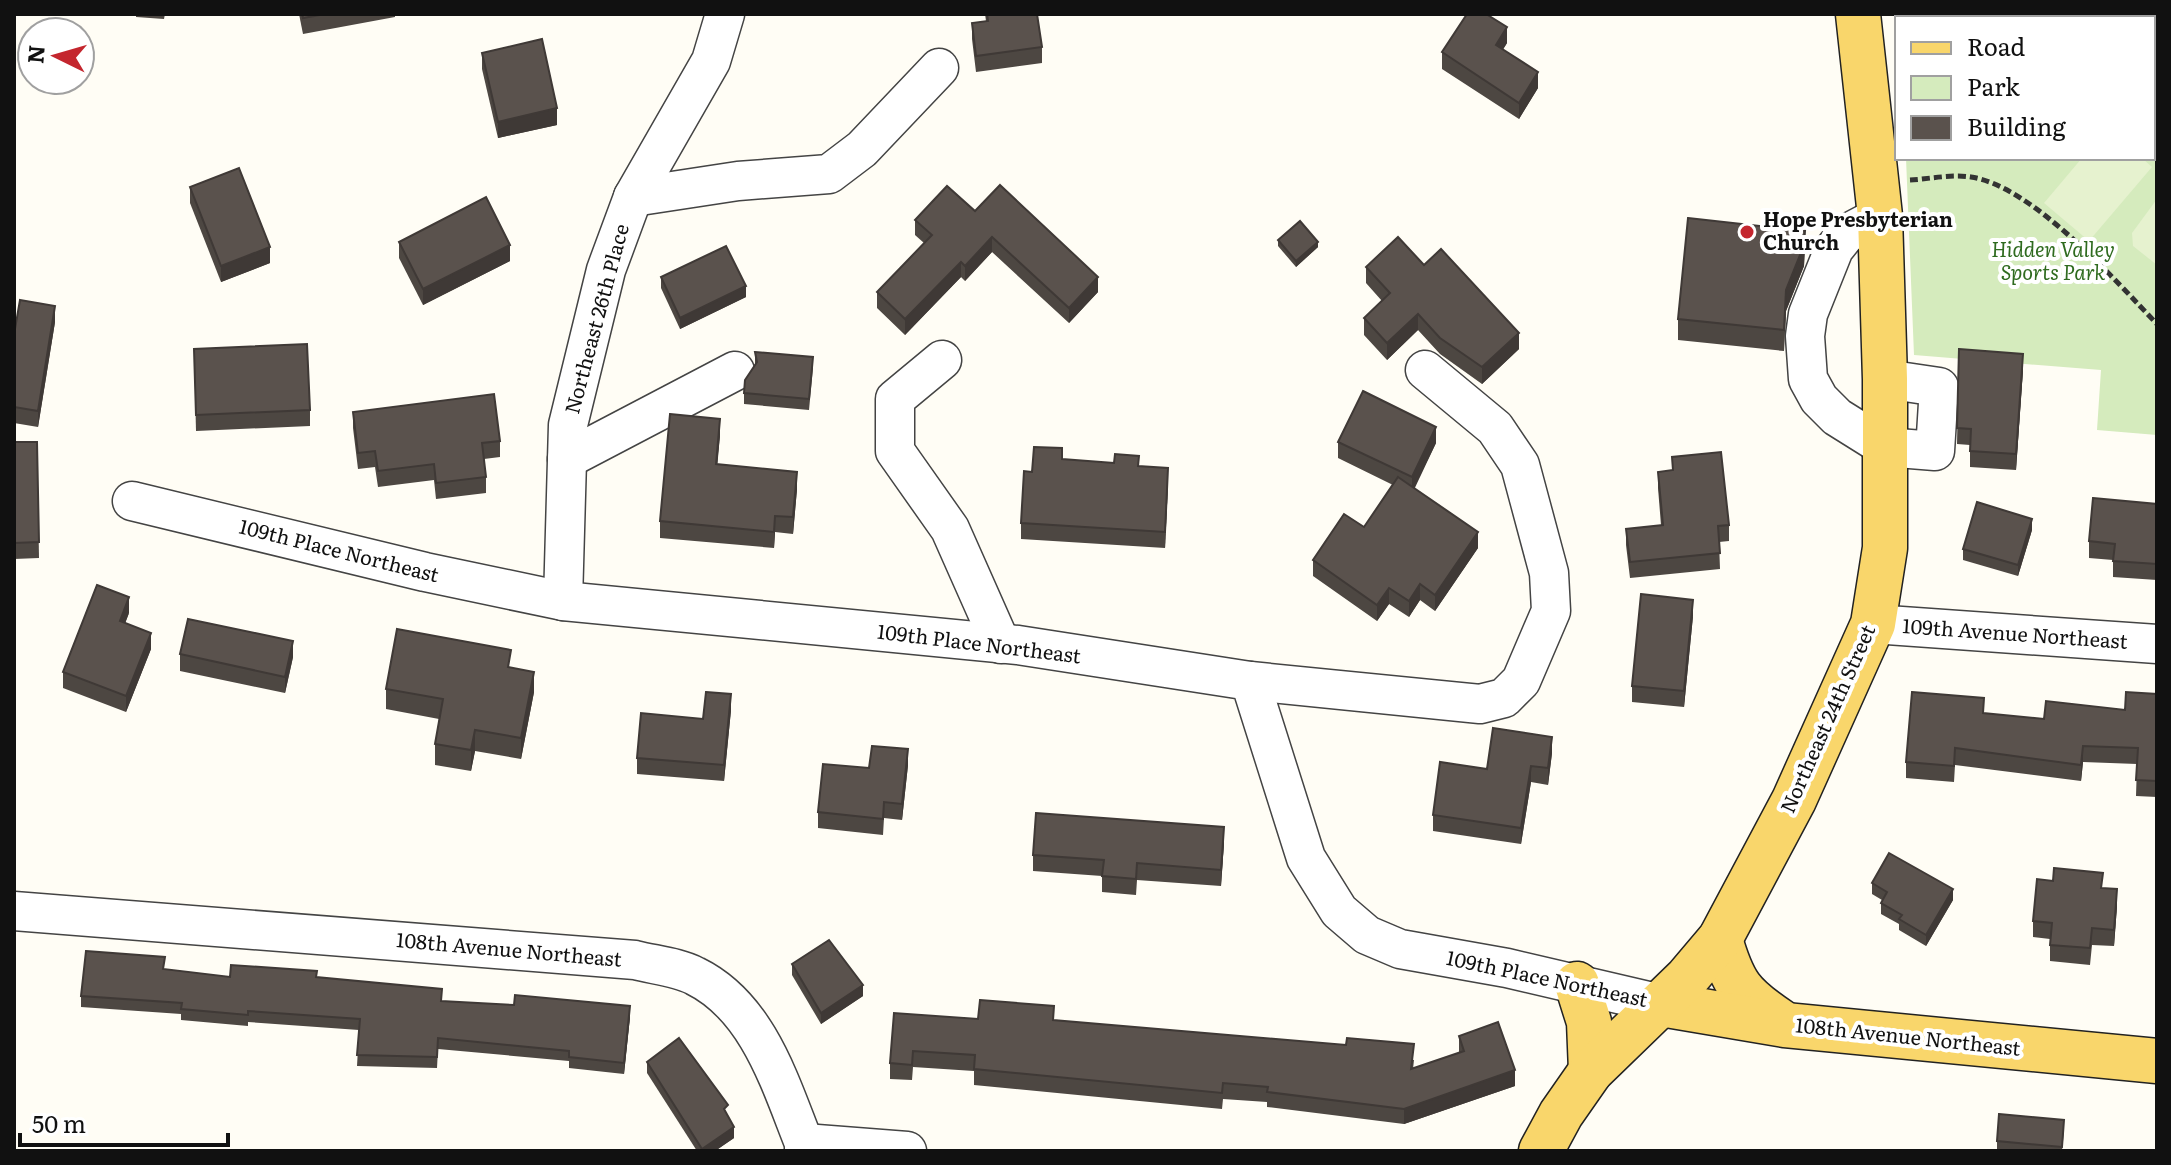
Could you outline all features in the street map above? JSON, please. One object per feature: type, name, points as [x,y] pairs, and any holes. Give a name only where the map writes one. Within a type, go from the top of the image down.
[{"type":"main road","name":"Northeast 24th Street","points":[[1541,1151],[1591,1071],[1661,1004],[1720,939],[1794,800],[1873,624],[1885,548],[1888,198],[1858,14]]},
{"type":"main road","points":[[1720,939],[1737,987],[1747,998],[1785,1025]]},
{"type":"main road","points":[[1577,984],[1589,1022],[1591,1071]]},
{"type":"main road","name":"108th Avenue Northeast","points":[[1661,1004],[1785,1025],[2157,1061]]},
{"type":"street","name":"Northeast 26th Place","points":[[563,601],[568,425],[606,270],[633,197],[711,61],[725,14]]},
{"type":"street","points":[[633,197],[738,181],[829,174],[862,149],[939,68]]},
{"type":"street","points":[[1885,447],[1837,417],[1819,399],[1808,379],[1805,336],[1816,289],[1834,249],[1846,234],[1888,198]]},
{"type":"street","points":[[942,360],[895,399],[895,451],[950,529],[1001,644]]},
{"type":"street","points":[[1250,681],[1480,704],[1504,698],[1521,681],[1551,611],[1549,573],[1520,465],[1495,428],[1425,370]]},
{"type":"street","points":[[567,459],[735,371]]},
{"type":"street","name":"109th Place Northeast","points":[[132,501],[425,572],[563,601],[1001,644],[1250,681],[1306,858],[1339,911],[1367,935],[1400,949],[1661,1004]]},
{"type":"street","name":"109th Avenue Northeast","points":[[1873,624],[2157,644]]},
{"type":"street","name":"108th Avenue Northeast","points":[[14,911],[635,960],[694,976],[728,1000],[748,1021],[804,1147],[907,1151]]},
{"type":"path","points":[[1888,198],[1972,177],[1997,187],[2055,222],[2157,324]]},
{"type":"green space","name":"Hidden Valley Sports Park","points":[[2155,122],[2157,123],[2157,435],[2097,430],[2101,370],[1914,355],[1906,160],[2155,160]]},
{"type":"green space","points":[[2080,160],[2144,160],[2152,167],[2089,241],[2044,203]]},
{"type":"green space","points":[[2157,199],[2157,265],[2133,246],[2132,233]]},
{"type":"building","points":[[302,14],[325,14],[303,18]]},
{"type":"building","points":[[987,14],[1037,14],[1042,47],[976,56],[972,23],[988,21]]},
{"type":"building","points":[[1467,14],[1486,14],[1507,27],[1496,45],[1538,72],[1519,103],[1442,52]]},
{"type":"building","points":[[1927,14],[2040,14],[2040,16]]},
{"type":"building","points":[[542,39],[557,108],[498,122],[482,53]]},
{"type":"building","points":[[239,168],[270,247],[221,266],[190,187]]},
{"type":"building","points":[[1000,185],[1098,277],[1069,308],[992,237],[965,266],[961,262],[905,319],[877,292],[932,235],[915,220],[947,186],[975,211]]},
{"type":"building","points":[[486,197],[510,245],[423,289],[399,242]]},
{"type":"building","points":[[1688,218],[1805,231],[1804,245],[1786,290],[1784,330],[1678,319]]},
{"type":"building","points":[[1300,221],[1318,242],[1296,261],[1278,240]]},
{"type":"building","points":[[1398,237],[1424,265],[1441,249],[1519,333],[1482,367],[1440,338],[1418,314],[1387,343],[1364,318],[1390,293],[1366,267]]},
{"type":"building","points":[[726,246],[746,286],[680,318],[661,277]]},
{"type":"building","points":[[20,300],[55,306],[38,411],[14,407],[14,328]]},
{"type":"building","points":[[307,344],[310,410],[196,415],[194,349]]},
{"type":"building","points":[[1959,349],[2023,354],[2016,454],[1970,451],[1971,429],[1957,428]]},
{"type":"building","points":[[755,352],[813,357],[809,399],[744,393],[745,380],[757,362]]},
{"type":"building","points":[[1363,391],[1436,427],[1412,477],[1338,442]]},
{"type":"building","points":[[494,394],[500,441],[482,443],[486,477],[436,483],[434,464],[378,471],[375,451],[358,453],[353,412]]},
{"type":"building","points":[[670,414],[720,419],[716,464],[797,472],[793,517],[775,516],[774,532],[660,521]]},
{"type":"building","points":[[14,442],[37,442],[39,542],[14,543]]},
{"type":"building","points":[[1034,447],[1062,448],[1062,459],[1114,463],[1115,454],[1139,456],[1138,466],[1168,468],[1165,532],[1021,523],[1024,471],[1032,472]]},
{"type":"building","points":[[1721,452],[1729,525],[1718,526],[1720,553],[1630,562],[1626,529],[1663,525],[1658,472],[1673,470],[1672,457]]},
{"type":"building","points":[[1398,477],[1478,532],[1435,595],[1420,584],[1409,601],[1389,588],[1377,605],[1313,560],[1344,514],[1364,527]]},
{"type":"building","points":[[2093,498],[2157,504],[2157,564],[2113,561],[2115,544],[2089,541]]},
{"type":"building","points":[[1977,502],[2032,519],[2018,565],[1963,549]]},
{"type":"building","points":[[97,585],[129,597],[120,621],[151,633],[126,696],[63,672]]},
{"type":"building","points":[[1641,594],[1693,600],[1684,691],[1632,686]]},
{"type":"building","points":[[188,619],[293,641],[285,677],[180,654]]},
{"type":"building","points":[[397,629],[511,650],[508,667],[534,672],[521,738],[475,730],[471,750],[435,744],[443,699],[386,689]]},
{"type":"building","points":[[706,692],[731,694],[724,765],[637,758],[641,713],[703,719]]},
{"type":"building","points":[[1912,692],[1984,698],[1983,713],[2044,719],[2046,701],[2125,710],[2126,692],[2157,694],[2157,781],[2136,780],[2138,748],[2083,746],[2081,765],[1955,748],[1954,766],[1906,762]]},
{"type":"building","points":[[1493,728],[1552,737],[1548,768],[1531,766],[1521,828],[1433,815],[1440,762],[1487,769]]},
{"type":"building","points":[[872,746],[908,749],[902,804],[884,802],[883,819],[818,812],[823,764],[869,768]]},
{"type":"building","points":[[1036,813],[1224,827],[1221,870],[1137,863],[1136,879],[1102,876],[1104,860],[1033,855]]},
{"type":"building","points":[[1889,853],[1953,889],[1926,935],[1899,919],[1902,915],[1881,903],[1887,892],[1872,883]]},
{"type":"building","points":[[2054,868],[2103,873],[2101,888],[2117,889],[2114,930],[2092,928],[2090,948],[2050,945],[2052,923],[2033,921],[2037,879],[2053,881]]},
{"type":"building","points":[[829,940],[863,985],[821,1013],[792,964]]},
{"type":"building","points":[[86,951],[165,957],[163,969],[230,977],[231,965],[317,971],[316,977],[442,989],[441,1001],[514,1005],[515,995],[630,1006],[624,1063],[569,1057],[569,1051],[438,1038],[437,1057],[357,1055],[360,1019],[248,1011],[248,1015],[181,1009],[182,1003],[81,996]]},
{"type":"building","points":[[980,1000],[1054,1006],[1053,1020],[1346,1045],[1347,1038],[1414,1044],[1411,1069],[1464,1051],[1459,1036],[1498,1022],[1515,1070],[1404,1109],[1267,1092],[1268,1087],[1223,1083],[1222,1093],[974,1069],[975,1055],[913,1051],[912,1065],[890,1063],[894,1013],[978,1019]]},
{"type":"building","points":[[679,1038],[728,1105],[724,1109],[734,1127],[702,1149],[647,1062]]},
{"type":"building","points":[[1999,1114],[2064,1120],[2062,1147],[1997,1141]]},
{"type":"place","name":"Hope Presbyterian Church","points":[[1747,232]]}]
